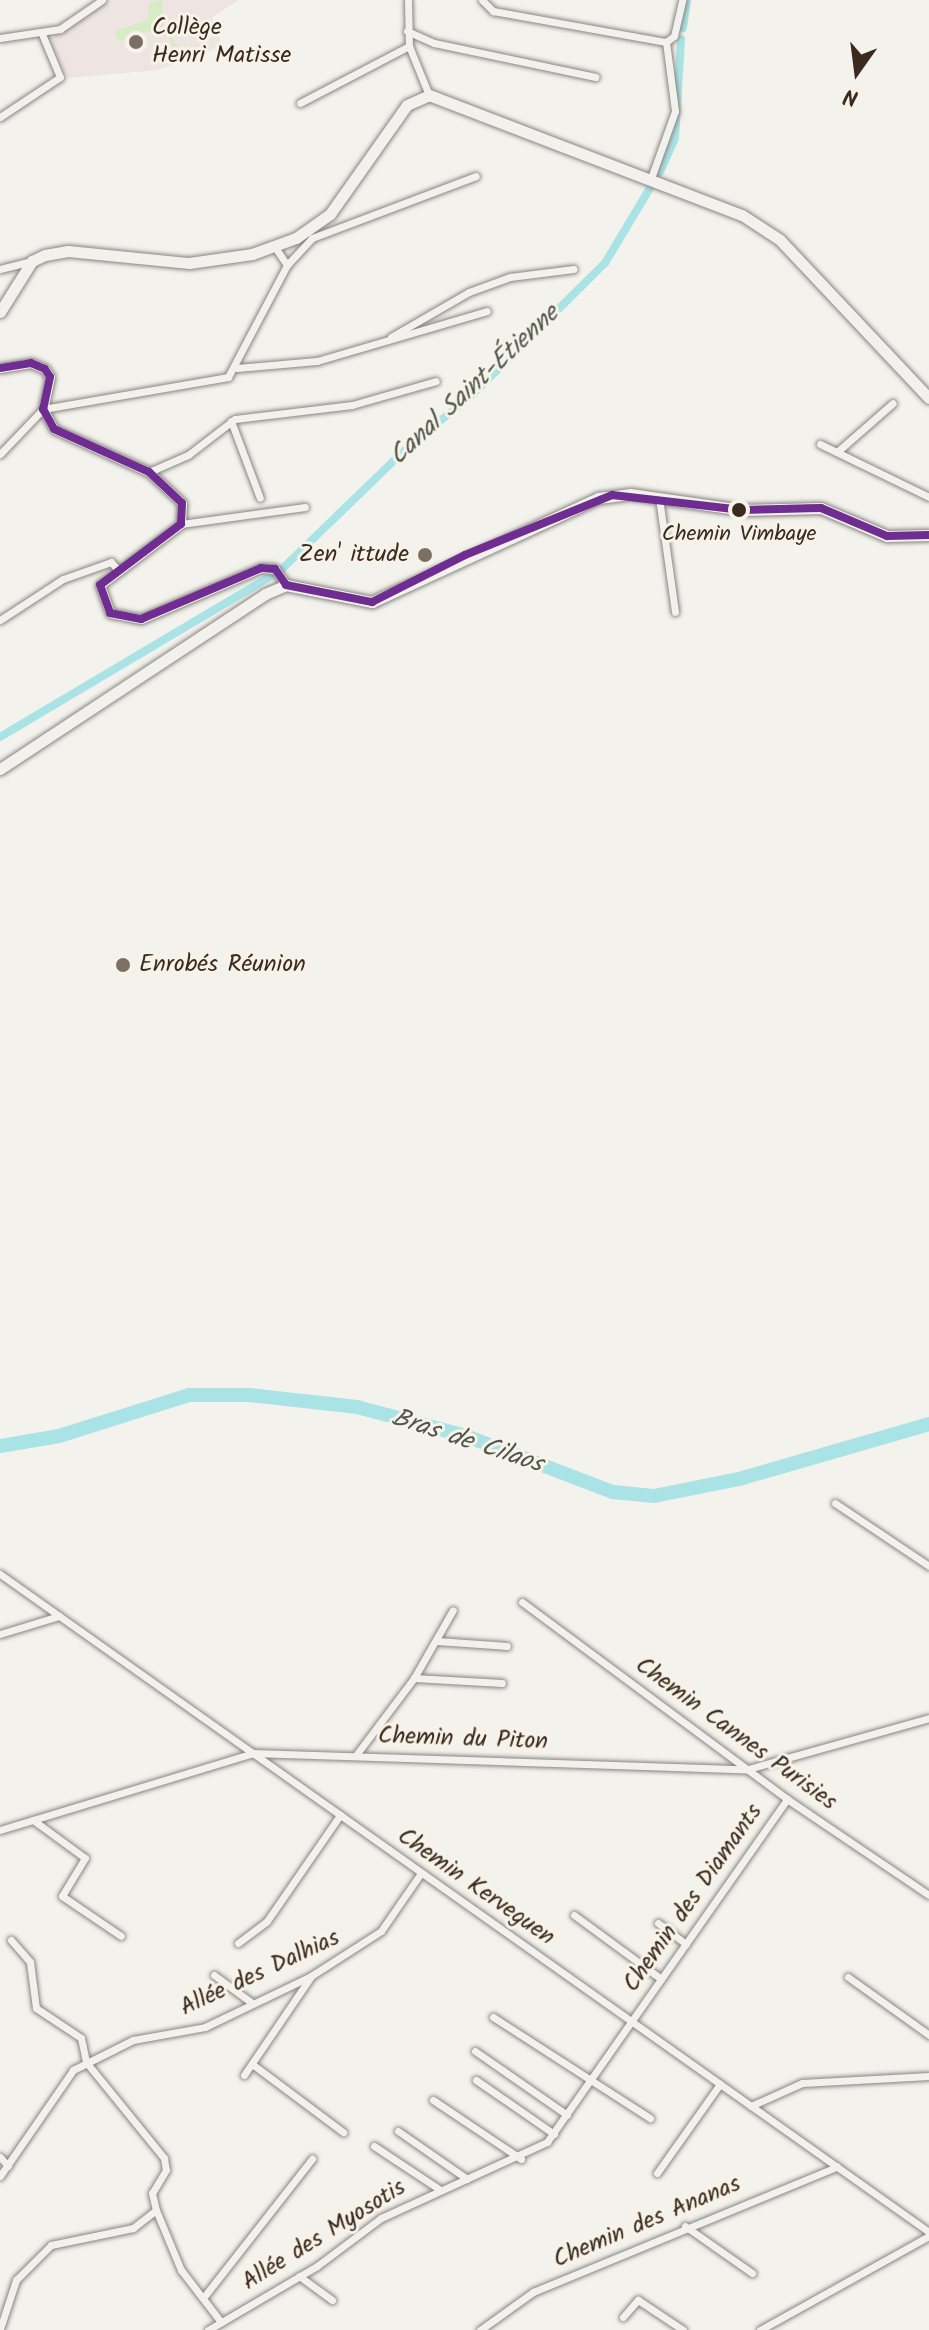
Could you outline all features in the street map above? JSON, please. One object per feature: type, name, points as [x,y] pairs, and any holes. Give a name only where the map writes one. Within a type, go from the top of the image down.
[{"type":"main road","points":[[0,312],[32,261],[68,251],[189,263],[275,247],[330,214],[407,105],[429,95],[650,181],[717,203],[780,240],[929,398]]},
{"type":"main road","points":[[0,769],[286,585],[372,602],[585,502],[630,494],[742,510],[821,508],[887,536],[929,535]]},
{"type":"street","points":[[0,38],[42,34],[70,24],[102,0]]},
{"type":"street","points":[[408,0],[409,46],[429,95]]},
{"type":"street","points":[[482,0],[493,11],[666,42],[674,36],[682,0]]},
{"type":"street","points":[[407,31],[434,43],[595,77]]},
{"type":"street","points":[[0,117],[60,77],[42,34]]},
{"type":"street","points":[[650,181],[675,111],[666,42]]},
{"type":"street","points":[[300,103],[409,46]]},
{"type":"street","points":[[43,409],[223,379],[237,368],[287,265],[312,238],[476,176]]},
{"type":"street","points":[[275,247],[287,265]]},
{"type":"street","points":[[0,269],[32,261]]},
{"type":"street","points":[[383,342],[469,292],[510,277],[573,269]]},
{"type":"street","points":[[237,368],[317,361],[487,311]]},
{"type":"street","points":[[0,368],[31,363],[45,369],[50,377],[43,409],[0,454]]},
{"type":"street","points":[[149,472],[188,455],[231,421],[352,405],[436,381]]},
{"type":"street","points":[[837,452],[893,403]]},
{"type":"street","points":[[43,409],[61,435],[149,472],[178,496],[184,510],[181,524]]},
{"type":"street","points":[[231,421],[260,498]]},
{"type":"street","points":[[820,444],[929,497]]},
{"type":"street","points":[[659,498],[675,612]]},
{"type":"street","points":[[286,585],[275,569],[261,568],[127,621],[110,613],[99,593],[117,569],[181,524],[305,507]]},
{"type":"street","points":[[0,620],[63,579],[111,562],[117,569]]},
{"type":"street","points":[[835,1503],[929,1566]]},
{"type":"street","name":"Chemin Kerveguen","points":[[0,1574],[929,2234]]},
{"type":"street","name":"Chemin Cannes Purisies","points":[[522,1602],[787,1799],[929,1895]]},
{"type":"street","points":[[356,1755],[414,1678],[453,1610]]},
{"type":"street","points":[[0,1634],[59,1616]]},
{"type":"street","points":[[437,1641],[507,1646]]},
{"type":"street","points":[[414,1678],[502,1683]]},
{"type":"street","name":"Chemin du Piton","points":[[0,1830],[253,1753],[748,1769],[929,1718]]},
{"type":"street","name":"Chemin des Diamants","points":[[631,2021],[787,1799]]},
{"type":"street","points":[[238,1943],[267,1921],[340,1815]]},
{"type":"street","points":[[33,1820],[85,1858],[62,1896],[121,1936]]},
{"type":"street","name":"Allée des Dalhias","points":[[0,2176],[62,2080],[86,2062],[133,2040],[205,2027],[311,1976],[381,1931],[421,1873]]},
{"type":"street","points":[[574,1915],[661,1979]]},
{"type":"street","points":[[658,1923],[686,1944]]},
{"type":"street","points":[[11,1940],[30,1962],[36,2008],[81,2038],[86,2062],[166,2162],[153,2185],[156,2210],[181,2270],[203,2298],[216,2327]]},
{"type":"street","points":[[214,1975],[252,2003]]},
{"type":"street","points":[[244,2075],[311,1976]]},
{"type":"street","points":[[848,1977],[929,2035]]},
{"type":"street","points":[[493,2017],[650,2118]]},
{"type":"street","name":"Allée des Myosotis","points":[[216,2327],[299,2276],[381,2218],[439,2189],[521,2159],[554,2134],[631,2021]]},
{"type":"street","points":[[475,2051],[567,2115]]},
{"type":"street","points":[[252,2064],[343,2132]]},
{"type":"street","points":[[751,2106],[802,2083],[929,2076]]},
{"type":"street","points":[[476,2080],[554,2134]]},
{"type":"street","points":[[657,2173],[720,2084]]},
{"type":"street","points":[[433,2100],[521,2159]]},
{"type":"street","points":[[398,2131],[467,2179]]},
{"type":"street","points":[[374,2146],[439,2189]]},
{"type":"street","points":[[0,2157],[8,2166]]},
{"type":"street","points":[[203,2298],[312,2159]]},
{"type":"street","name":"Chemin des Ananas","points":[[480,2330],[533,2292],[685,2226],[837,2167]]},
{"type":"street","points":[[0,2329],[16,2280],[51,2245],[133,2228],[156,2210]]},
{"type":"street","points":[[685,2226],[752,2273]]},
{"type":"street","points":[[760,2330],[929,2234]]},
{"type":"street","points":[[299,2276],[332,2300]]},
{"type":"street","points":[[623,2317],[638,2300],[683,2330]]},
{"type":"shaded area","name":"Collège Henri Matisse","points":[[102,0],[239,0],[212,17],[222,46],[158,70],[68,78],[50,39]]},
{"type":"green space","points":[[162,0],[163,34],[169,32],[186,63],[177,58],[169,37],[148,31],[118,41],[115,31],[148,20],[149,3]]},
{"type":"waterway","name":"Canal Saint-Étienne","points":[[683,28],[687,0]]},
{"type":"waterway","name":"Canal Saint-Étienne","points":[[660,172],[675,138],[681,39]]},
{"type":"waterway","name":"Canal Saint-Étienne","points":[[282,569],[405,450],[474,393],[605,263],[650,188]]},
{"type":"waterway","name":"Canal Saint-Étienne","points":[[0,737],[271,576]]},
{"type":"waterway","name":"Bras de Cilaos","points":[[0,1446],[59,1436],[189,1395],[249,1395],[357,1407],[466,1436],[613,1492],[654,1496],[739,1479],[929,1424]]},
{"type":"transit line","points":[[0,368],[31,363],[45,369],[50,377],[43,409],[54,429],[149,472],[182,503],[181,524],[100,585],[110,613],[141,619],[261,568],[275,569],[286,585]]},
{"type":"transit line","points":[[286,585],[372,602],[465,555],[612,495],[742,510],[821,508],[887,536],[929,535]]},
{"type":"place","name":"Collège Henri Matisse","points":[[136,42]]},
{"type":"place","name":"Chemin Vimbaye","points":[[739,510]]},
{"type":"place","name":"Zen' ittude","points":[[425,555]]},
{"type":"place","name":"Enrobés Réunion","points":[[123,965]]}]
